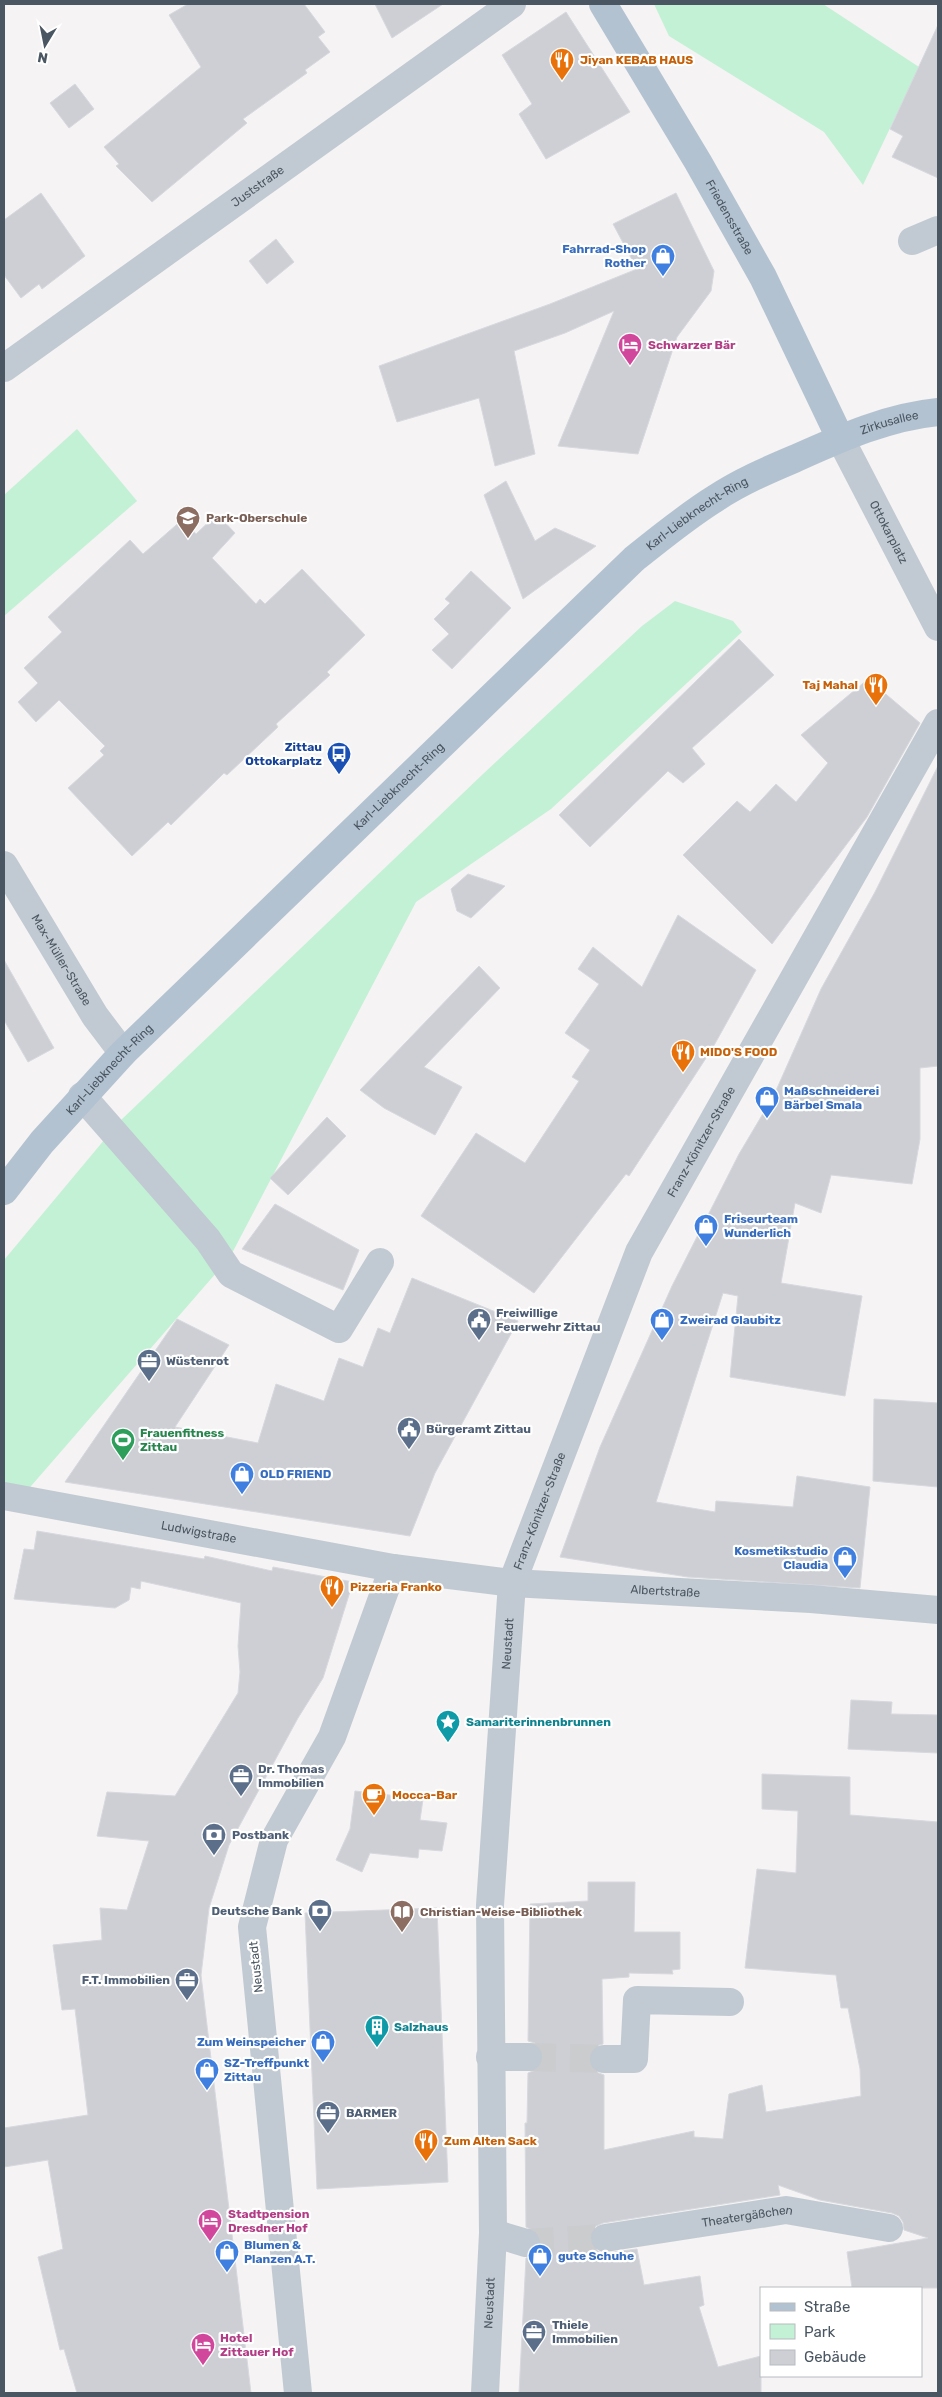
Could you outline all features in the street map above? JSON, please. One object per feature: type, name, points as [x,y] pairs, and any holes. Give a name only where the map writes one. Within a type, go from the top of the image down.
[{"type":"main road","name":"Friedensstraße","points":[[603,4],[698,162],[763,277],[840,438]]},
{"type":"main road","name":"Zirkusallee","points":[[840,438],[913,414],[938,412]]},
{"type":"main road","name":"Karl-Liebknecht-Ring","points":[[4,1191],[82,1096],[122,1053],[634,559],[674,526],[718,496],[768,470],[840,438]]},
{"type":"street","name":"Juststraße","points":[[4,368],[512,4]]},
{"type":"street","points":[[912,241],[938,230]]},
{"type":"street","name":"Ottokarplatz","points":[[840,438],[938,627]]},
{"type":"street","name":"Franz-Könitzer-Straße","points":[[512,1583],[639,1252],[938,723]]},
{"type":"street","name":"Max-Müller-Straße","points":[[4,865],[95,1016],[122,1053]]},
{"type":"street","points":[[82,1096],[208,1240],[231,1274],[339,1329],[380,1262]]},
{"type":"street","name":"Ludwigstraße","points":[[4,1496],[393,1568]]},
{"type":"street","name":"Albertstraße","points":[[393,1568],[512,1583],[811,1599],[938,1610]]},
{"type":"street","name":"Neustadt","points":[[298,2393],[252,1927],[274,1840],[332,1737],[393,1568]]},
{"type":"street","name":"Neustadt","points":[[485,2393],[493,2233],[490,1904],[512,1583]]},
{"type":"street","points":[[604,2059],[634,2059],[637,2000],[730,2002]]},
{"type":"street","points":[[490,2057],[528,2056]]},
{"type":"street","name":"Theatergäßchen","points":[[605,2238],[786,2210],[888,2228]]},
{"type":"street","points":[[493,2233],[526,2243]]},
{"type":"green space","points":[[654,4],[823,4],[919,67],[863,185],[824,132],[669,36]]},
{"type":"green space","points":[[77,429],[137,501],[4,616],[4,495]]},
{"type":"green space","points":[[675,601],[733,621],[742,632],[551,809],[416,902],[230,1257],[25,1493],[4,1487],[4,1260],[120,1121],[483,774],[642,626]]},
{"type":"building","points":[[188,4],[304,4],[325,32],[318,37],[330,52],[305,70],[307,73],[243,119],[247,123],[152,202],[116,166],[119,164],[104,147],[201,67],[169,15]]},
{"type":"building","points":[[375,4],[443,4],[392,38]]},
{"type":"building","points":[[566,12],[630,112],[546,159],[519,114],[532,104],[502,55]]},
{"type":"building","points":[[938,25],[938,178],[892,157],[903,136],[890,129]]},
{"type":"building","points":[[75,84],[94,109],[69,128],[50,103]]},
{"type":"building","points":[[41,193],[85,256],[42,289],[39,284],[21,298],[4,275],[4,220]]},
{"type":"building","points":[[676,193],[714,271],[711,291],[677,337],[638,454],[558,446],[614,311],[565,333],[514,351],[535,454],[495,466],[479,398],[397,422],[379,366],[550,304],[637,269],[613,224]]},
{"type":"building","points":[[276,239],[294,262],[267,284],[249,261]]},
{"type":"building","points":[[506,481],[535,541],[555,528],[596,546],[523,599],[484,495]]},
{"type":"building","points":[[217,514],[235,533],[212,558],[256,604],[260,599],[265,604],[302,569],[365,635],[327,672],[330,675],[276,724],[278,727],[227,775],[224,773],[171,825],[168,822],[132,856],[68,788],[104,755],[100,751],[105,746],[59,700],[36,722],[18,702],[38,683],[24,668],[62,632],[48,617],[130,540],[143,554],[183,519],[196,534]]},
{"type":"building","points":[[471,571],[511,608],[452,669],[432,650],[449,634],[434,619],[450,603],[445,599]]},
{"type":"building","points":[[739,639],[774,675],[692,748],[705,764],[683,783],[668,771],[590,847],[559,815]]},
{"type":"building","points":[[868,679],[920,723],[867,817],[772,944],[683,855],[737,801],[750,812],[776,784],[796,802],[828,763],[801,735]]},
{"type":"building","points":[[938,766],[938,1066],[920,1068],[920,1139],[912,1184],[831,1175],[821,1213],[795,1203],[781,1283],[862,1296],[845,1396],[730,1377],[738,1296],[723,1293],[656,1502],[715,1512],[716,1501],[793,1507],[797,1476],[870,1487],[860,1588],[688,1577],[560,1557],[600,1447],[672,1286],[739,1154],[774,1095],[821,989],[875,892]]},
{"type":"building","points":[[468,874],[505,886],[471,918],[457,911],[451,889]]},
{"type":"building","points":[[678,915],[756,970],[712,1049],[629,1176],[626,1174],[534,1293],[421,1216],[476,1133],[525,1163],[579,1081],[572,1077],[590,1050],[565,1033],[599,984],[578,969],[593,947],[642,987]]},
{"type":"building","points":[[4,960],[54,1048],[28,1062],[4,1020]]},
{"type":"building","points":[[479,966],[500,988],[424,1067],[462,1087],[435,1135],[384,1108],[360,1090]]},
{"type":"building","points":[[327,1117],[346,1136],[288,1195],[270,1178]]},
{"type":"building","points":[[275,1204],[359,1250],[343,1290],[242,1249]]},
{"type":"building","points":[[412,1278],[518,1321],[435,1473],[410,1536],[65,1482],[177,1319],[229,1345],[175,1427],[258,1443],[276,1384],[324,1401],[339,1358],[363,1367],[378,1328],[390,1333]]},
{"type":"building","points":[[874,1399],[938,1403],[938,1487],[873,1481]]},
{"type":"building","points":[[37,1531],[204,1559],[205,1556],[272,1571],[273,1567],[353,1582],[323,1678],[298,1718],[229,1845],[209,1908],[201,1975],[251,2393],[77,2393],[64,2349],[60,2350],[38,2257],[63,2249],[48,2160],[4,2167],[4,2128],[88,2115],[75,2009],[62,2010],[53,1945],[102,1940],[100,1908],[127,1910],[149,1841],[97,1836],[107,1792],[175,1796],[238,1693],[240,1672],[238,1646],[241,1603],[141,1581],[140,1589],[131,1587],[129,1600],[115,1608],[14,1599],[24,1549],[34,1550]]},
{"type":"building","points":[[851,1700],[892,1702],[891,1714],[938,1715],[938,1753],[848,1749]]},
{"type":"building","points":[[762,1774],[850,1777],[850,1815],[938,1822],[938,2288],[852,2287],[847,2252],[928,2238],[904,2230],[903,2222],[899,2216],[892,2213],[820,2200],[778,2185],[780,2195],[603,2223],[596,2226],[591,2232],[590,2240],[593,2247],[599,2252],[607,2253],[637,2249],[644,2285],[700,2276],[704,2305],[699,2307],[718,2367],[760,2356],[761,2393],[519,2393],[526,2258],[537,2254],[541,2247],[541,2240],[537,2232],[526,2227],[525,2123],[527,2123],[528,2073],[536,2070],[542,2064],[544,2057],[541,2049],[535,2043],[528,2041],[530,1904],[588,1901],[588,1882],[635,1882],[634,1932],[680,1932],[680,1969],[672,1970],[673,1974],[629,1973],[629,1977],[602,1979],[603,2044],[596,2046],[591,2051],[588,2059],[590,2066],[596,2072],[604,2075],[604,2150],[694,2131],[694,2137],[723,2139],[729,2094],[762,2085],[766,2112],[861,2096],[860,2069],[848,2008],[841,2008],[836,1975],[745,1968],[757,1869],[796,1873],[798,1811],[762,1809]]},
{"type":"building","points":[[355,1791],[423,1799],[420,1820],[447,1823],[442,1851],[419,1849],[418,1858],[370,1853],[362,1872],[336,1860],[350,1829]]},
{"type":"building","name":"Salzhaus","points":[[437,1908],[448,2182],[317,2189],[305,1913]]},
{"type":"tunnel","points":[[528,2057],[604,2059]]},
{"type":"tunnel","points":[[526,2243],[605,2238]]},
{"type":"place","name":"Jiyan KEBAB HAUS","points":[[562,81]]},
{"type":"place","name":"Fahrrad-Shop Rother","points":[[663,277]]},
{"type":"place","name":"Schwarzer Bär","points":[[630,366]]},
{"type":"place","name":"Park-Oberschule","points":[[188,539]]},
{"type":"place","name":"Taj Mahal","points":[[876,706]]},
{"type":"place","name":"Zittau Ottokarplatz","points":[[339,775]]},
{"type":"place","name":"MIDO'S FOOD","points":[[683,1073]]},
{"type":"place","name":"Maßschneiderei Bärbel Smala","points":[[767,1119]]},
{"type":"place","name":"Friseurteam Wunderlich","points":[[706,1247]]},
{"type":"place","name":"Freiwillige Feuerwehr Zittau","points":[[479,1341]]},
{"type":"place","name":"Zweirad Glaubitz","points":[[662,1341]]},
{"type":"place","name":"Wüstenrot","points":[[149,1382]]},
{"type":"place","name":"Bürgeramt Zittau","points":[[409,1450]]},
{"type":"place","name":"Frauenfitness Zittau","points":[[123,1461]]},
{"type":"place","name":"OLD FRIEND","points":[[242,1495]]},
{"type":"place","name":"Kosmetikstudio Claudia","points":[[845,1579]]},
{"type":"place","name":"Pizzeria Franko","points":[[332,1608]]},
{"type":"place","name":"Samariterinnenbrunnen","points":[[448,1743]]},
{"type":"place","name":"Dr. Thomas Immobilien","points":[[241,1797]]},
{"type":"place","name":"Mocca-Bar","points":[[374,1816]]},
{"type":"place","name":"Postbank","points":[[214,1856]]},
{"type":"place","name":"Deutsche Bank","points":[[320,1932]]},
{"type":"place","name":"Christian-Weise-Bibliothek","points":[[402,1933]]},
{"type":"place","name":"F.T. Immobilien","points":[[187,2001]]},
{"type":"place","name":"Salzhaus","points":[[377,2048]]},
{"type":"place","name":"Zum Weinspeicher","points":[[323,2063]]},
{"type":"place","name":"SZ-Treffpunkt Zittau","points":[[207,2091]]},
{"type":"place","name":"BARMER","points":[[328,2134]]},
{"type":"place","name":"Zum Alten Sack","points":[[426,2162]]},
{"type":"place","name":"Stadtpension Dresdner Hof","points":[[210,2242]]},
{"type":"place","name":"Blumen & Planzen A.T.","points":[[227,2273]]},
{"type":"place","name":"gute Schuhe","points":[[540,2277]]},
{"type":"place","name":"Thiele Immobilien","points":[[534,2353]]},
{"type":"place","name":"Hotel Zittauer Hof","points":[[203,2366]]}]
